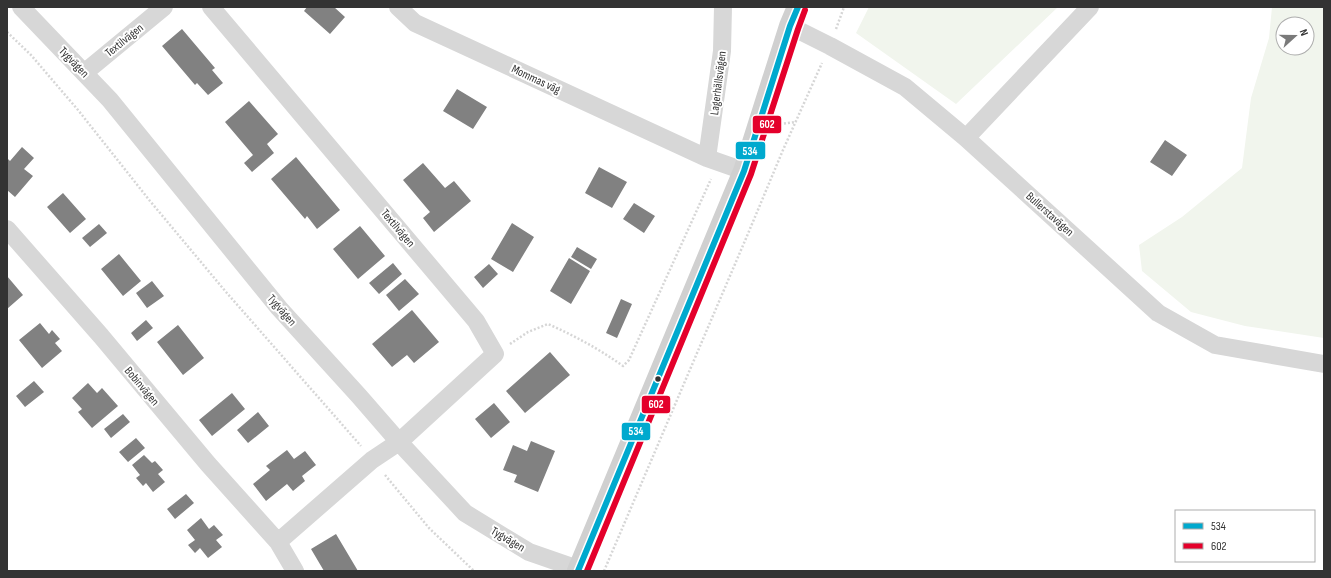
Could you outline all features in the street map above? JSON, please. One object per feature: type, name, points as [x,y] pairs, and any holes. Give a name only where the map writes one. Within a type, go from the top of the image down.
[{"type":"street","name":"Tygvägen","points":[[21,7],[110,100],[279,308],[465,514],[529,552],[578,570]]},
{"type":"street","name":"Textilvägen","points":[[84,73],[164,7]]},
{"type":"street","name":"Textilvägen","points":[[211,7],[476,321],[494,354]]},
{"type":"street","name":"Mommas väg","points":[[398,7],[415,23],[707,158],[744,171]]},
{"type":"street","name":"Lagerhällsvägen","points":[[707,158],[722,50],[723,7]]},
{"type":"street","points":[[966,138],[1090,7]]},
{"type":"street","points":[[578,570],[744,171],[794,16]]},
{"type":"street","name":"Bullerstavägen","points":[[794,16],[830,46],[905,87],[966,138],[1158,313],[1214,345],[1324,364]]},
{"type":"street","name":"Bobinvägen","points":[[7,229],[101,336],[208,464],[278,542],[294,571]]},
{"type":"street","points":[[278,542],[372,460],[399,442],[494,354]]},
{"type":"path","points":[[604,571],[795,122],[830,46],[844,7]]},
{"type":"path","points":[[7,32],[31,55],[78,110],[150,201],[226,292],[328,408],[430,528],[474,571]]},
{"type":"path","points":[[778,124],[795,122]]},
{"type":"path","points":[[494,354],[528,332],[548,324],[573,335],[607,354],[623,366],[629,360],[712,176]]},
{"type":"shaded area","points":[[869,7],[1058,7],[956,104],[856,33]]},
{"type":"shaded area","points":[[1272,7],[1324,7],[1324,338],[1245,326],[1191,312],[1142,271],[1139,245],[1182,217],[1242,168],[1251,98],[1269,38]]},
{"type":"building","points":[[307,7],[334,7],[345,17],[330,34],[304,11]]},
{"type":"building","points":[[182,29],[215,68],[212,70],[223,83],[208,95],[197,83],[195,85],[162,46]]},
{"type":"building","points":[[457,89],[487,107],[473,129],[443,111]]},
{"type":"building","points":[[249,101],[278,134],[267,144],[274,153],[252,172],[244,163],[253,155],[225,122]]},
{"type":"building","points":[[1165,140],[1187,155],[1172,176],[1150,162]]},
{"type":"building","points":[[22,147],[34,158],[24,169],[33,176],[15,197],[7,190],[7,158],[10,161]]},
{"type":"building","points":[[296,157],[340,210],[317,229],[307,216],[305,219],[271,179]]},
{"type":"building","points":[[423,163],[445,188],[454,181],[471,201],[434,232],[423,218],[430,212],[403,180]]},
{"type":"building","points":[[599,167],[627,182],[612,208],[585,193]]},
{"type":"building","points":[[63,193],[86,219],[70,233],[47,207]]},
{"type":"building","points":[[634,203],[655,216],[644,233],[623,219]]},
{"type":"building","points":[[512,223],[534,237],[513,272],[491,259]]},
{"type":"building","points":[[99,224],[107,233],[90,247],[82,238]]},
{"type":"building","points":[[360,226],[385,256],[358,279],[333,249]]},
{"type":"building","points":[[577,247],[597,259],[591,269],[571,257]]},
{"type":"building","points":[[119,254],[141,281],[123,296],[101,269]]},
{"type":"building","points":[[569,258],[590,271],[571,304],[550,291]]},
{"type":"building","points":[[393,263],[402,274],[379,294],[369,283]]},
{"type":"building","points":[[489,264],[498,274],[483,288],[474,277]]},
{"type":"building","points":[[7,276],[23,295],[7,309]]},
{"type":"building","points":[[405,279],[419,294],[399,311],[386,295]]},
{"type":"building","points":[[152,281],[164,296],[147,308],[136,293]]},
{"type":"building","points":[[621,299],[632,304],[617,338],[606,333]]},
{"type":"building","points":[[412,310],[439,342],[414,363],[407,355],[392,367],[372,344]]},
{"type":"building","points":[[146,320],[153,328],[137,341],[131,333]]},
{"type":"building","points":[[40,323],[49,334],[52,330],[60,339],[55,343],[62,351],[42,368],[19,340]]},
{"type":"building","points":[[178,325],[204,358],[183,375],[157,342]]},
{"type":"building","points":[[550,352],[570,375],[525,413],[506,391]]},
{"type":"building","points":[[34,381],[44,392],[25,407],[16,396]]},
{"type":"building","points":[[88,383],[97,393],[102,388],[118,406],[92,428],[78,412],[82,409],[72,398]]},
{"type":"building","points":[[232,393],[245,409],[212,436],[199,420]]},
{"type":"building","points":[[494,403],[510,422],[491,438],[475,419]]},
{"type":"building","points":[[258,412],[269,426],[248,443],[237,430]]},
{"type":"building","points":[[123,414],[130,422],[111,438],[104,429]]},
{"type":"building","points":[[136,438],[145,448],[128,462],[119,452]]},
{"type":"building","points":[[531,441],[555,451],[538,492],[514,482],[517,475],[503,470],[513,445],[527,451]]},
{"type":"building","points":[[287,450],[294,459],[305,451],[316,465],[302,476],[305,481],[293,491],[287,484],[266,501],[253,484],[270,470],[266,466]]},
{"type":"building","points":[[144,455],[152,463],[155,461],[163,470],[158,474],[165,482],[153,492],[146,483],[143,486],[136,478],[140,475],[132,465]]},
{"type":"building","points":[[186,494],[194,503],[175,519],[167,509]]},
{"type":"building","points":[[201,518],[209,529],[214,525],[223,535],[216,540],[222,547],[208,558],[200,548],[195,553],[188,545],[195,540],[187,530]]},
{"type":"building","points":[[336,534],[358,571],[324,571],[311,549]]},
{"type":"transit line","name":"534","points":[[578,571],[744,171],[790,26],[798,7]]},
{"type":"transit line","name":"602","points":[[587,571],[751,174],[805,10]]}]
